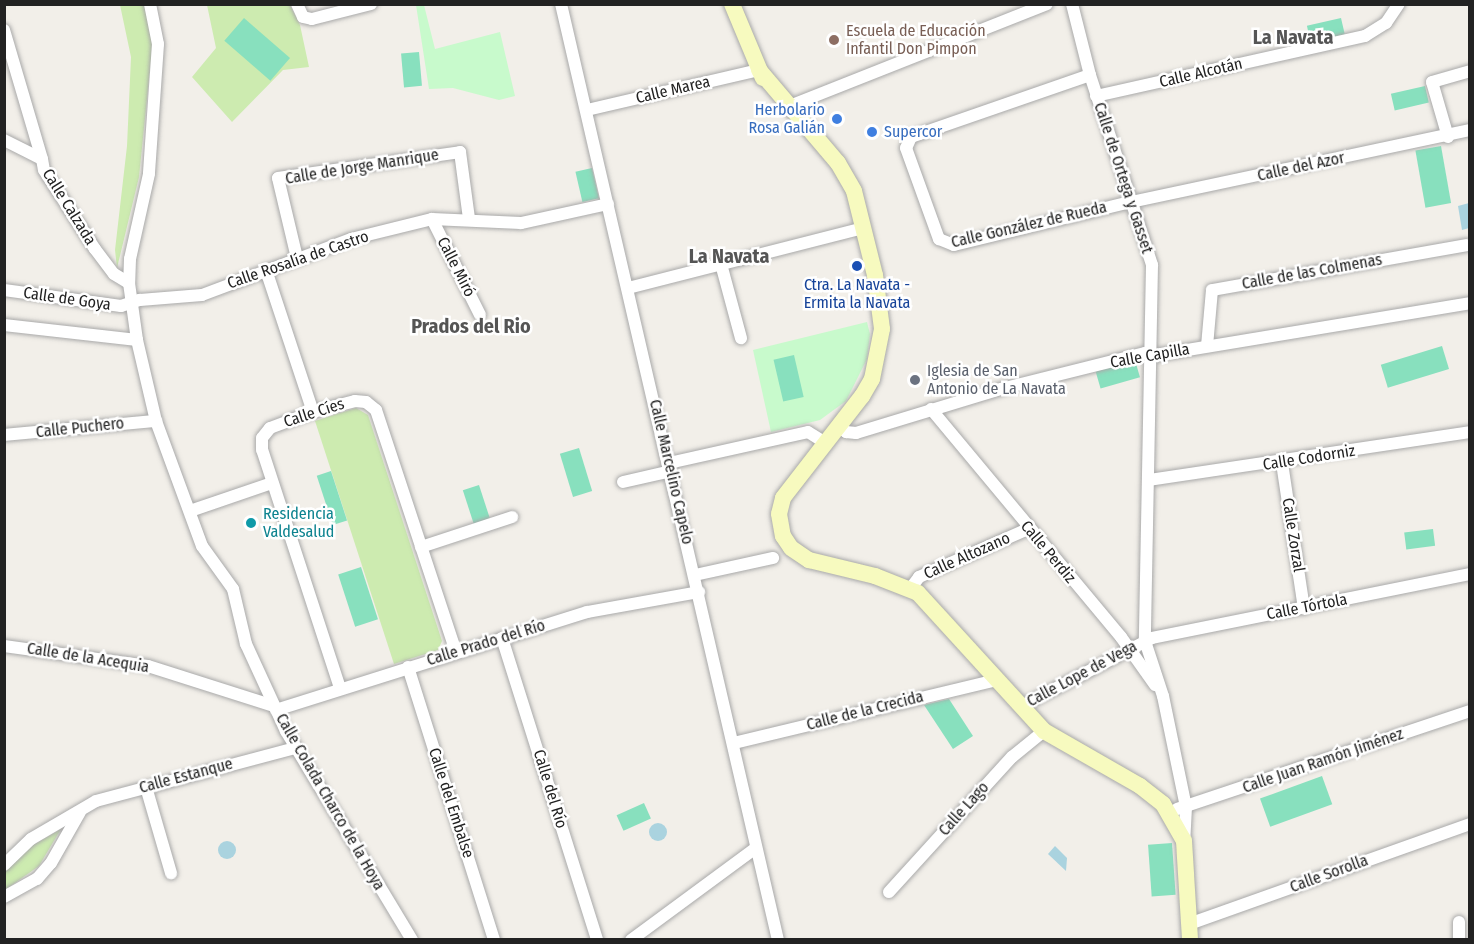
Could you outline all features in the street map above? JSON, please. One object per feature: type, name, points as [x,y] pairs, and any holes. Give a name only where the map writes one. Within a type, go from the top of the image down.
[{"type":"main road","points":[[732,4],[768,90],[855,199]]},
{"type":"main road","points":[[759,70],[792,105],[837,163],[855,199],[864,228],[880,302],[879,354],[872,379],[783,498],[779,522],[786,543],[809,560],[910,589],[934,609],[1044,732],[1140,786],[1175,810],[1184,841],[1190,932]]},
{"type":"main road","points":[[768,90],[792,105]]},
{"type":"main road","points":[[792,105],[790,112],[815,142],[821,157]]},
{"type":"street","name":"Calle Colada Charco de la Hoya","points":[[150,4],[158,44],[150,162],[130,259],[129,282],[130,303],[137,340],[156,420],[202,546],[233,590],[246,644],[275,708],[295,748],[412,939]]},
{"type":"street","points":[[297,4],[303,17],[312,19],[371,4]]},
{"type":"street","name":"Calle Marcelino Capelo","points":[[561,4],[778,939]]},
{"type":"street","points":[[792,105],[1047,4]]},
{"type":"street","name":"Calle de Ortega y Gasset","points":[[1072,4],[1096,96],[1152,265],[1145,641]]},
{"type":"street","name":"Calle Alcotán","points":[[1096,96],[1365,36],[1386,23],[1399,4]]},
{"type":"street","points":[[4,30],[42,159]]},
{"type":"street","name":"Calle Marea","points":[[587,110],[759,70]]},
{"type":"street","points":[[1448,137],[1432,82],[1470,71]]},
{"type":"street","name":"Calle González de Rueda","points":[[1090,75],[911,137],[906,148],[939,239],[944,244],[1131,202]]},
{"type":"street","name":"Calle del Azor","points":[[1131,202],[1448,137],[1470,130]]},
{"type":"street","name":"Calle Calzada","points":[[4,140],[42,159],[44,170],[95,249],[114,274],[129,282]]},
{"type":"street","name":"Calle de Jorge Manrique","points":[[297,258],[278,178],[460,152],[469,219]]},
{"type":"street","name":"Calle Rosalía de Castro","points":[[130,303],[202,295],[351,239],[432,219],[521,223],[608,204]]},
{"type":"street","name":"Calle Miró","points":[[432,219],[480,315]]},
{"type":"street","points":[[628,288],[864,228]]},
{"type":"street","name":"Calle de las Colmenas","points":[[1207,346],[1212,290],[1467,245]]},
{"type":"street","points":[[721,264],[741,338]]},
{"type":"street","points":[[266,270],[313,412]]},
{"type":"street","name":"Calle de Goya","points":[[4,290],[121,306],[130,303]]},
{"type":"street","name":"Calle Capilla","points":[[838,425],[846,432],[856,433],[931,410],[1134,356],[1151,356],[1470,303]]},
{"type":"street","points":[[4,325],[137,340]]},
{"type":"street","name":"Calle Cíes","points":[[340,688],[272,483],[262,438],[270,428],[313,412],[355,401],[366,402],[376,410],[456,652]]},
{"type":"street","name":"Calle Perdiz","points":[[931,410],[1130,650],[1163,696]]},
{"type":"street","name":"Calle Puchero","points":[[4,435],[156,420]]},
{"type":"street","points":[[623,482],[670,467],[808,432],[824,442]]},
{"type":"street","name":"Calle Codorniz","points":[[1149,480],[1282,463],[1470,432]]},
{"type":"street","name":"Calle Zorzal","points":[[1282,463],[1304,608]]},
{"type":"street","points":[[190,512],[272,483]]},
{"type":"street","points":[[421,547],[512,517]]},
{"type":"street","name":"Calle Altozano","points":[[910,589],[919,577],[1028,529]]},
{"type":"street","points":[[695,575],[773,558]]},
{"type":"street","name":"Calle Tórtola","points":[[1145,641],[1470,574]]},
{"type":"street","name":"Calle Prado del Río","points":[[275,708],[587,612],[699,592]]},
{"type":"street","name":"Calle del Río","points":[[502,638],[597,939]]},
{"type":"street","name":"Calle Perdiz","points":[[1145,641],[1163,696],[1182,794],[1175,810]]},
{"type":"street","name":"Calle Lope de Vega","points":[[1020,707],[1145,641]]},
{"type":"street","name":"Calle de la Acequia","points":[[4,646],[148,666],[275,708]]},
{"type":"street","name":"Calle del Embalse","points":[[408,667],[494,939]]},
{"type":"street","name":"Calle de la Crecida","points":[[734,743],[997,680]]},
{"type":"street","name":"Calle Juan Ramón Jiménez","points":[[1175,810],[1470,711]]},
{"type":"street","name":"Calle Lago","points":[[889,892],[1012,757],[1044,732]]},
{"type":"street","name":"Calle Estanque","points":[[4,865],[31,840],[96,801],[295,748]]},
{"type":"street","points":[[146,787],[171,873]]},
{"type":"street","points":[[1175,810],[1173,804],[1182,794]]},
{"type":"street","points":[[4,897],[27,886],[51,863],[80,811]]},
{"type":"street","name":"Calle Sorolla","points":[[1190,932],[1470,824]]},
{"type":"street","points":[[631,939],[756,848]]},
{"type":"street","points":[[1459,922],[1459,939]]},
{"type":"green space","points":[[120,5],[144,5],[153,40],[139,177],[117,268],[115,250],[127,146],[131,57]]},
{"type":"green space","points":[[207,5],[290,5],[300,25],[309,67],[283,70],[232,122],[192,77],[216,48]]},
{"type":"green space","points":[[416,5],[424,5],[435,49],[500,32],[515,96],[499,100],[453,88],[429,89]]},
{"type":"green space","points":[[244,18],[290,58],[270,81],[224,41]]},
{"type":"green space","points":[[1341,18],[1345,35],[1311,42],[1307,26]]},
{"type":"green space","points":[[419,52],[422,86],[404,87],[401,54]]},
{"type":"green space","points":[[1425,86],[1429,103],[1395,110],[1391,94]]},
{"type":"green space","points":[[1441,146],[1451,203],[1425,208],[1415,151]]},
{"type":"green space","points":[[592,168],[599,198],[582,202],[575,172]]},
{"type":"green space","points":[[867,322],[870,334],[867,359],[846,401],[820,420],[771,432],[753,350]]},
{"type":"green space","points":[[1442,346],[1449,369],[1388,388],[1381,365]]},
{"type":"green space","points":[[794,355],[804,397],[783,402],[774,360]]},
{"type":"green space","points":[[1135,360],[1140,377],[1101,389],[1096,371]]},
{"type":"green space","points":[[356,408],[368,415],[442,641],[438,650],[394,664],[315,421]]},
{"type":"green space","points":[[579,448],[592,491],[573,497],[560,454]]},
{"type":"green space","points":[[331,471],[347,520],[333,525],[317,476]]},
{"type":"green space","points":[[479,485],[490,519],[474,524],[463,490]]},
{"type":"green space","points":[[1433,529],[1435,546],[1406,549],[1404,533]]},
{"type":"green space","points":[[361,567],[378,619],[355,627],[338,574]]},
{"type":"green space","points":[[949,699],[973,736],[953,749],[924,705]]},
{"type":"green space","points":[[1322,776],[1332,804],[1270,827],[1260,799]]},
{"type":"green space","points":[[644,803],[651,819],[624,831],[617,815]]},
{"type":"green space","points":[[61,829],[39,866],[5,890],[4,873],[15,861],[30,847]]},
{"type":"green space","points":[[1172,843],[1176,895],[1152,897],[1148,845]]},
{"type":"water","points":[[1469,203],[1469,228],[1462,230],[1458,206]]},
{"type":"water","points":[[658,823],[666,828],[667,832],[662,840],[658,841],[650,836],[649,832],[654,824]]},
{"type":"water","points":[[223,841],[231,841],[236,846],[234,857],[223,859],[218,854],[218,846]]},
{"type":"water","points":[[1055,846],[1067,858],[1066,871],[1048,854]]},
{"type":"place","name":"Escuela de Educación Infantil Don Pimpon","points":[[834,40]]},
{"type":"place","name":"Herbolario Rosa Galián","points":[[837,119]]},
{"type":"place","name":"Supercor","points":[[872,132]]},
{"type":"place","name":"Ctra. La Navata - Ermita la Navata","points":[[857,266]]},
{"type":"place","name":"Iglesia de San Antonio de La Navata","points":[[915,380]]},
{"type":"place","name":"Residencia Valdesalud","points":[[251,523]]},
{"type":"district","name":"La Navata","points":[[1293,37]]},
{"type":"district","name":"La Navata","points":[[729,256]]},
{"type":"district","name":"Prados del Rio","points":[[471,326]]}]
